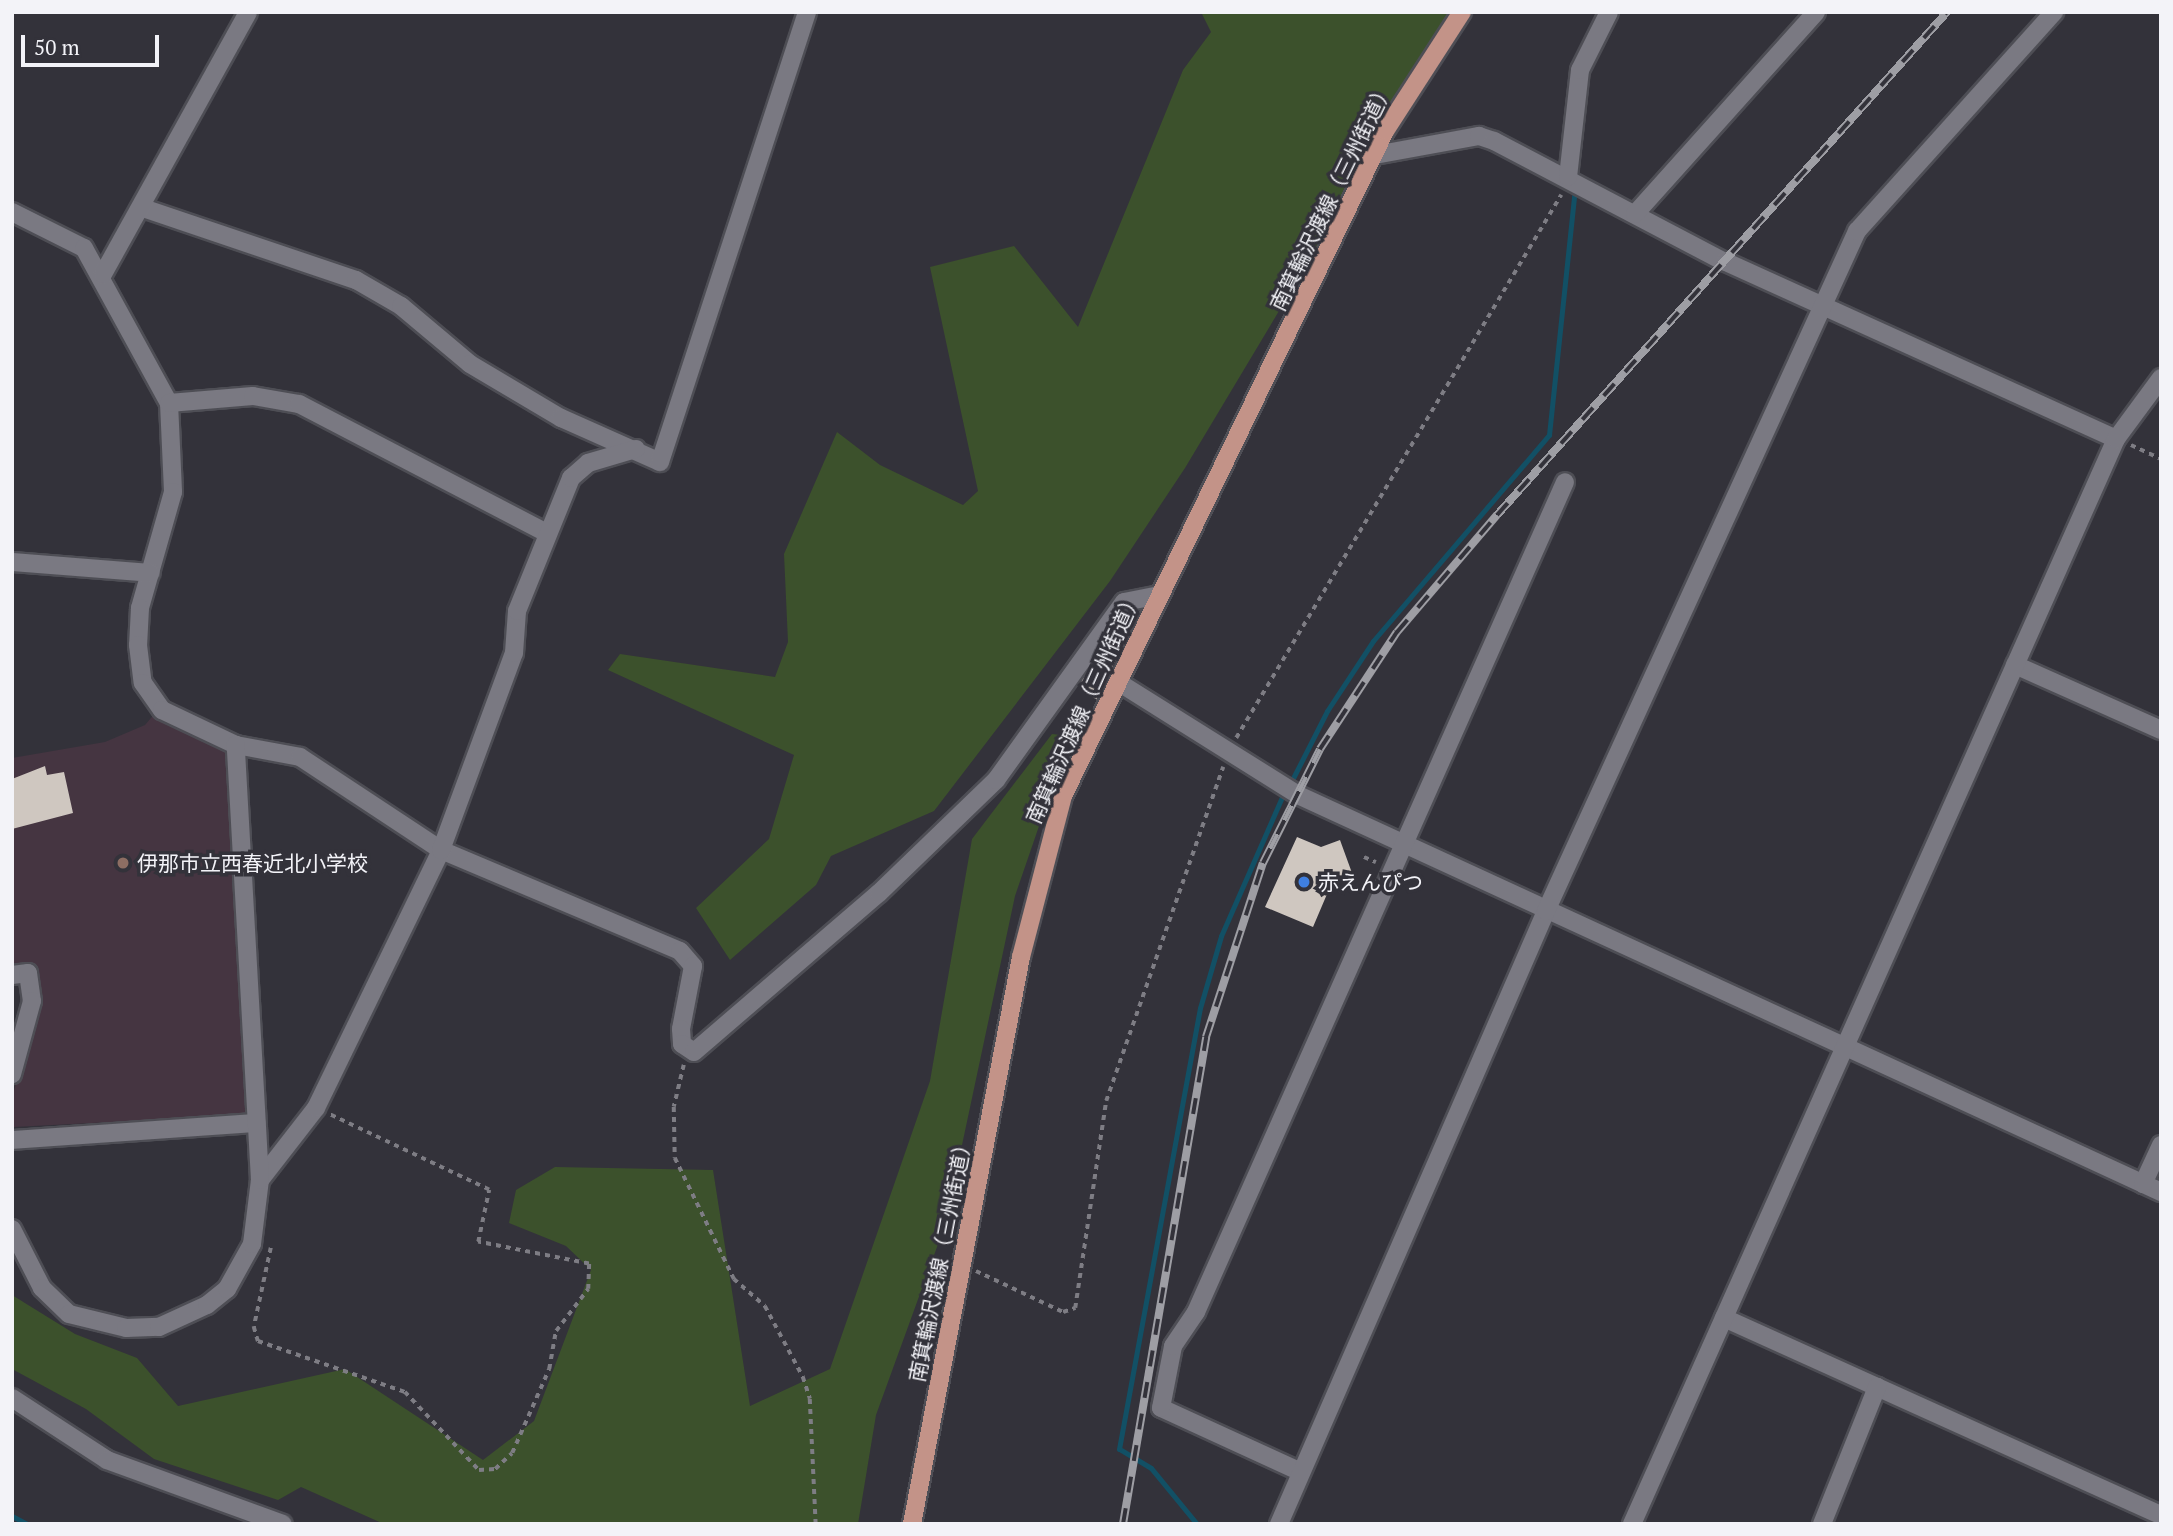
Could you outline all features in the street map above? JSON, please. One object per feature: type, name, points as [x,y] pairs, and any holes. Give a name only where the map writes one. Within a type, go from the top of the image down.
[{"type":"main road","name":"南箕輪沢渡線（三州街道）","points":[[912,1524],[1036,887],[1063,796],[1375,155],[1409,89],[1462,12]]},
{"type":"street","points":[[103,274],[143,208],[248,12]]},
{"type":"street","points":[[143,208],[356,279],[401,306],[470,364],[561,418],[636,449],[660,462],[807,12]]},
{"type":"street","points":[[1567,177],[1580,70],[1609,12]]},
{"type":"street","points":[[1635,214],[1816,12]]},
{"type":"street","points":[[1279,1524],[1546,911],[1857,231],[2054,12]]},
{"type":"street","points":[[1375,155],[1479,136],[1567,177],[1724,261],[2116,439]]},
{"type":"street","points":[[12,212],[84,248],[103,274],[169,402],[173,492],[139,608],[143,683],[162,710],[236,745],[300,757],[441,850],[680,951],[693,967],[681,1030],[688,1048],[694,1052],[879,893],[996,780],[1124,602],[1159,595]]},
{"type":"street","points":[[1632,1524],[1841,1049],[2116,439],[2161,378]]},
{"type":"street","points":[[169,402],[253,396],[299,404],[547,533]]},
{"type":"street","points":[[260,1180],[316,1108],[441,850],[514,653],[517,611],[571,478],[588,463],[636,449]]},
{"type":"street","points":[[1301,1472],[1161,1408],[1173,1346],[1196,1312],[1564,482]]},
{"type":"street","points":[[12,562],[151,573]]},
{"type":"street","points":[[2015,665],[2161,730]]},
{"type":"street","points":[[1118,682],[1267,780],[1841,1049],[2161,1192]]},
{"type":"street","points":[[12,1229],[42,1288],[69,1314],[126,1328],[159,1327],[227,1289],[259,1223],[260,1180],[236,745]]},
{"type":"street","points":[[12,975],[28,973],[32,1001],[12,1074]]},
{"type":"street","points":[[12,1140],[256,1123]]},
{"type":"street","points":[[2143,1184],[2161,1145]]},
{"type":"street","points":[[1724,1318],[2161,1515]]},
{"type":"street","points":[[1822,1524],[1877,1387]]},
{"type":"street","points":[[12,1398],[107,1460],[283,1524]]},
{"type":"path","points":[[2116,439],[2161,459]]},
{"type":"path","points":[[1330,885],[1344,892]]},
{"type":"path","points":[[688,1048],[674,1107],[675,1158],[734,1279],[765,1306],[803,1377],[810,1399],[816,1524]]},
{"type":"path","points":[[271,1237],[254,1327],[258,1341],[405,1392],[480,1470],[495,1469],[512,1453],[550,1369],[556,1331],[588,1289],[589,1264],[478,1241],[489,1190],[316,1108]]},
{"type":"shaded area","name":"伊那市立西春近北小学校","points":[[156,712],[228,746],[247,1115],[14,1127],[12,1098],[39,999],[35,967],[12,970],[12,758],[105,742],[145,725]]},
{"type":"green space","points":[[1201,12],[1458,12],[1185,468],[1110,581],[934,811],[831,856],[816,885],[730,960],[696,908],[769,839],[794,755],[608,670],[620,654],[775,677],[788,642],[784,554],[837,432],[880,465],[963,505],[978,491],[930,267],[1014,246],[1078,327],[1183,70],[1211,32]]},
{"type":"green space","points":[[1052,734],[1070,736],[1015,896],[945,1225],[876,1415],[858,1524],[384,1524],[301,1487],[278,1500],[154,1459],[86,1409],[12,1369],[12,1295],[75,1334],[137,1358],[178,1406],[345,1369],[483,1460],[534,1421],[591,1270],[566,1246],[509,1223],[516,1190],[555,1167],[713,1170],[750,1406],[830,1369],[930,1081],[972,839]]},
{"type":"building","points":[[1105,642],[1120,653],[1098,700],[1084,693],[1087,686],[1080,682]]},
{"type":"building","points":[[45,766],[47,775],[64,772],[73,813],[12,829],[12,779]]},
{"type":"building","name":"赤えんぴつ","points":[[1297,837],[1321,847],[1340,840],[1352,873],[1333,880],[1313,927],[1265,907]]},
{"type":"waterway","points":[[1290,784],[1327,711],[1373,641],[1549,435],[1575,189]]},
{"type":"waterway","points":[[1197,1524],[1151,1468],[1119,1449],[1200,1008],[1221,936],[1282,797]]},
{"type":"waterway","points":[[12,1516],[27,1524]]},
{"type":"railway","points":[[1123,1524],[1206,1037],[1263,863],[1320,749],[1397,632],[1497,515],[1947,12]]},
{"type":"place","name":"伊那市立西春近北小学校","points":[[123,863]]},
{"type":"place","name":"赤えんぴつ","points":[[1304,882]]}]
